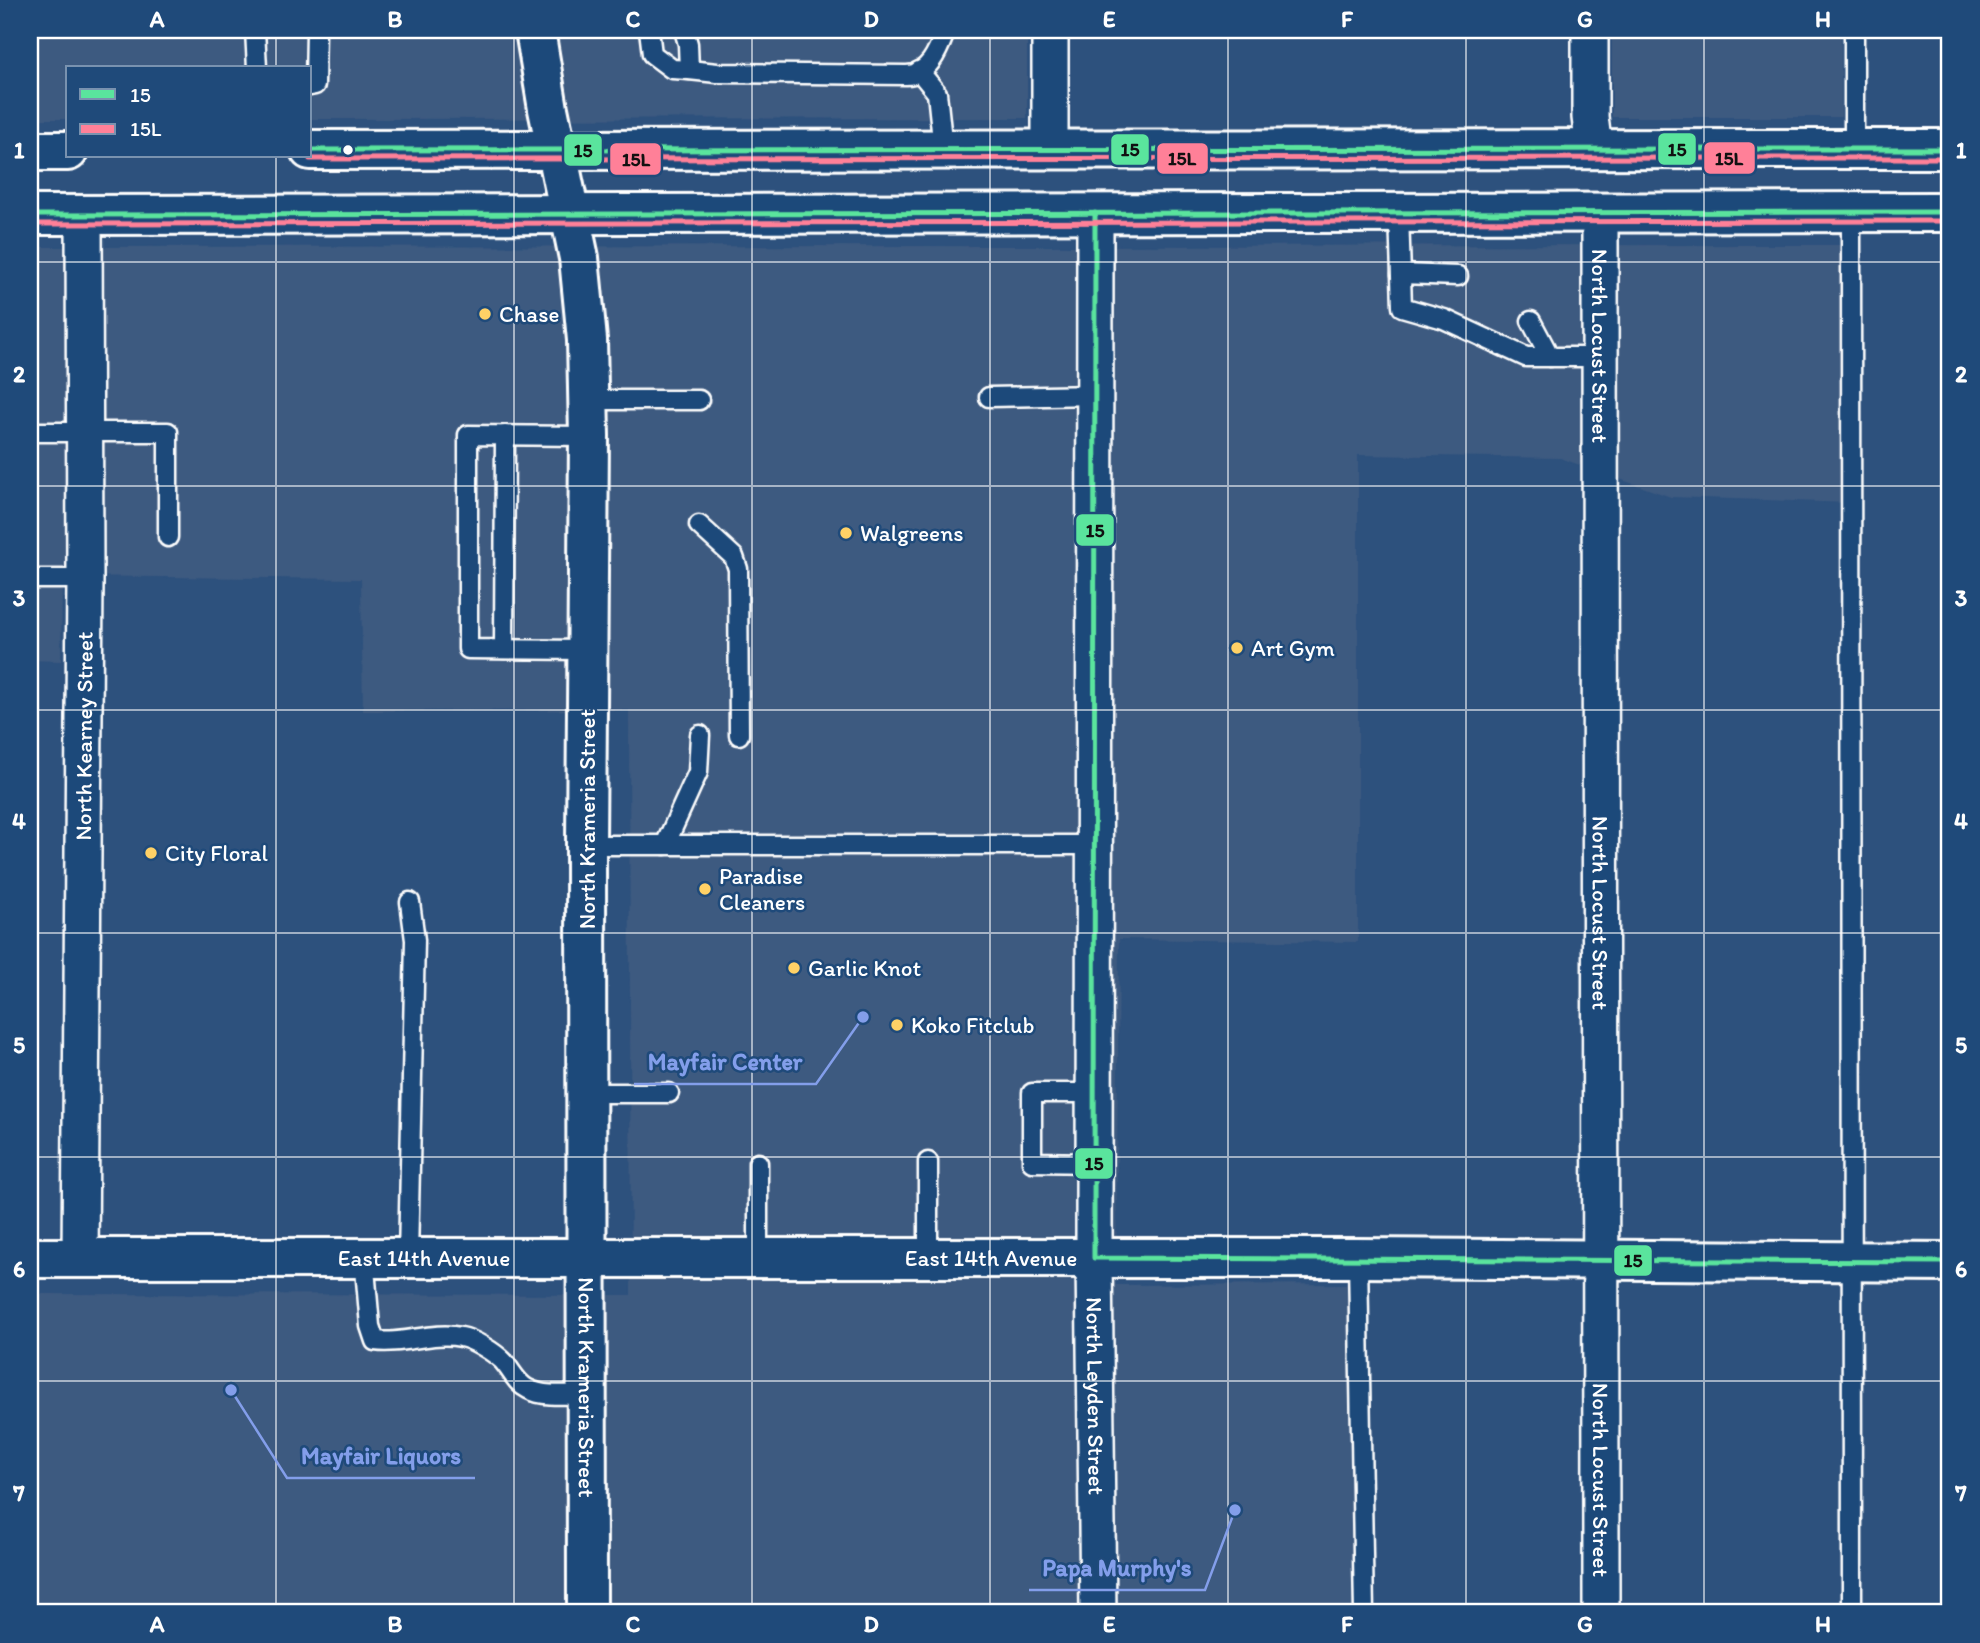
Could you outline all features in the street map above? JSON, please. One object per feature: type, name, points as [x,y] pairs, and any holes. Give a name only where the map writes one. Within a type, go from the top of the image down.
[{"type":"main road","name":"North Krameria Street","points":[[535,30],[556,150],[579,258],[586,312],[589,418],[586,845],[587,1613]]},
{"type":"main road","points":[[312,150],[1950,149]]},
{"type":"main road","points":[[30,151],[66,151]]},
{"type":"main road","points":[[30,215],[1950,212]]},
{"type":"main road","name":"East 14th Avenue","points":[[30,1258],[1358,1258],[1950,1262]]},
{"type":"street","points":[[1050,149],[1051,30]]},
{"type":"street","points":[[1590,30],[1590,117],[1594,149]]},
{"type":"street","name":"North Leyden Street","points":[[1095,213],[1094,1258],[1098,1613]]},
{"type":"street","name":"North Locust Street","points":[[1600,213],[1601,1613]]},
{"type":"street","name":"North Kearney Street","points":[[80,1258],[85,579],[84,215]]},
{"type":"lane","points":[[256,30],[257,66]]},
{"type":"lane","points":[[312,86],[316,30]]},
{"type":"lane","points":[[649,30],[652,54],[672,68],[906,75],[913,75],[934,60],[946,30]]},
{"type":"lane","points":[[684,30],[688,44],[689,70]]},
{"type":"lane","points":[[1854,30],[1854,149]]},
{"type":"lane","points":[[919,71],[937,93],[943,149]]},
{"type":"lane","points":[[1851,212],[1852,1613]]},
{"type":"lane","points":[[1399,213],[1402,307],[1444,319],[1526,358],[1601,357]]},
{"type":"lane","points":[[1401,274],[1458,276]]},
{"type":"lane","points":[[1531,321],[1550,357]]},
{"type":"lane","points":[[989,397],[1095,396]]},
{"type":"lane","points":[[587,650],[468,649],[468,435],[505,435],[699,400]]},
{"type":"lane","points":[[30,432],[168,432],[168,537]]},
{"type":"lane","points":[[504,649],[505,435]]},
{"type":"lane","points":[[699,525],[734,557],[738,569],[739,735]]},
{"type":"lane","points":[[30,579],[85,579]]},
{"type":"lane","points":[[665,845],[698,772],[700,736]]},
{"type":"lane","points":[[586,845],[1095,845]]},
{"type":"lane","points":[[408,1257],[415,940],[410,902]]},
{"type":"lane","points":[[588,1093],[669,1093]]},
{"type":"lane","points":[[1094,1093],[1032,1093],[1032,1162],[1094,1163]]},
{"type":"lane","points":[[928,1162],[928,1258]]},
{"type":"lane","points":[[758,1163],[758,1258]]},
{"type":"lane","points":[[365,1257],[370,1326],[374,1341],[392,1343],[410,1338],[463,1337],[503,1361],[513,1377],[525,1388],[537,1393],[588,1394]]},
{"type":"lane","points":[[1358,1258],[1364,1613]]},
{"type":"shaded area","points":[[30,30],[1027,30],[1027,118],[312,119],[312,66],[66,66],[66,119],[30,119]]},
{"type":"shaded area","points":[[1612,30],[1841,30],[1841,117],[1612,117]]},
{"type":"shaded area","points":[[1858,245],[1853,503],[1671,497],[1560,458],[1358,455],[1358,942],[1119,939],[1116,1285],[1357,1284],[1358,1611],[30,1613],[30,1294],[631,1295],[629,710],[363,711],[361,579],[62,576],[61,661],[30,660],[30,247]]},
{"type":"transit line","name":"15","points":[[312,150],[1950,149]]},
{"type":"transit line","name":"15L","points":[[310,159],[1950,158]]},
{"type":"transit line","name":"15","points":[[30,215],[1950,212]]},
{"type":"transit line","name":"15","points":[[1095,213],[1094,1258],[1950,1262]]},
{"type":"transit line","name":"15L","points":[[30,224],[1950,221]]},
{"type":"place","name":"Chase","points":[[485,314]]},
{"type":"place","name":"Walgreens","points":[[846,533]]},
{"type":"place","name":"Art Gym","points":[[1237,648]]},
{"type":"place","name":"City Floral","points":[[151,853]]},
{"type":"place","name":"Paradise Cleaners","points":[[705,889]]},
{"type":"place","name":"Garlic Knot","points":[[794,968]]},
{"type":"place","name":"Mayfair Center","points":[[863,1017]]},
{"type":"place","name":"Koko Fitclub","points":[[897,1025]]},
{"type":"place","name":"Mayfair Liquors","points":[[231,1390]]},
{"type":"place","name":"Papa Murphy's","points":[[1235,1510]]}]
